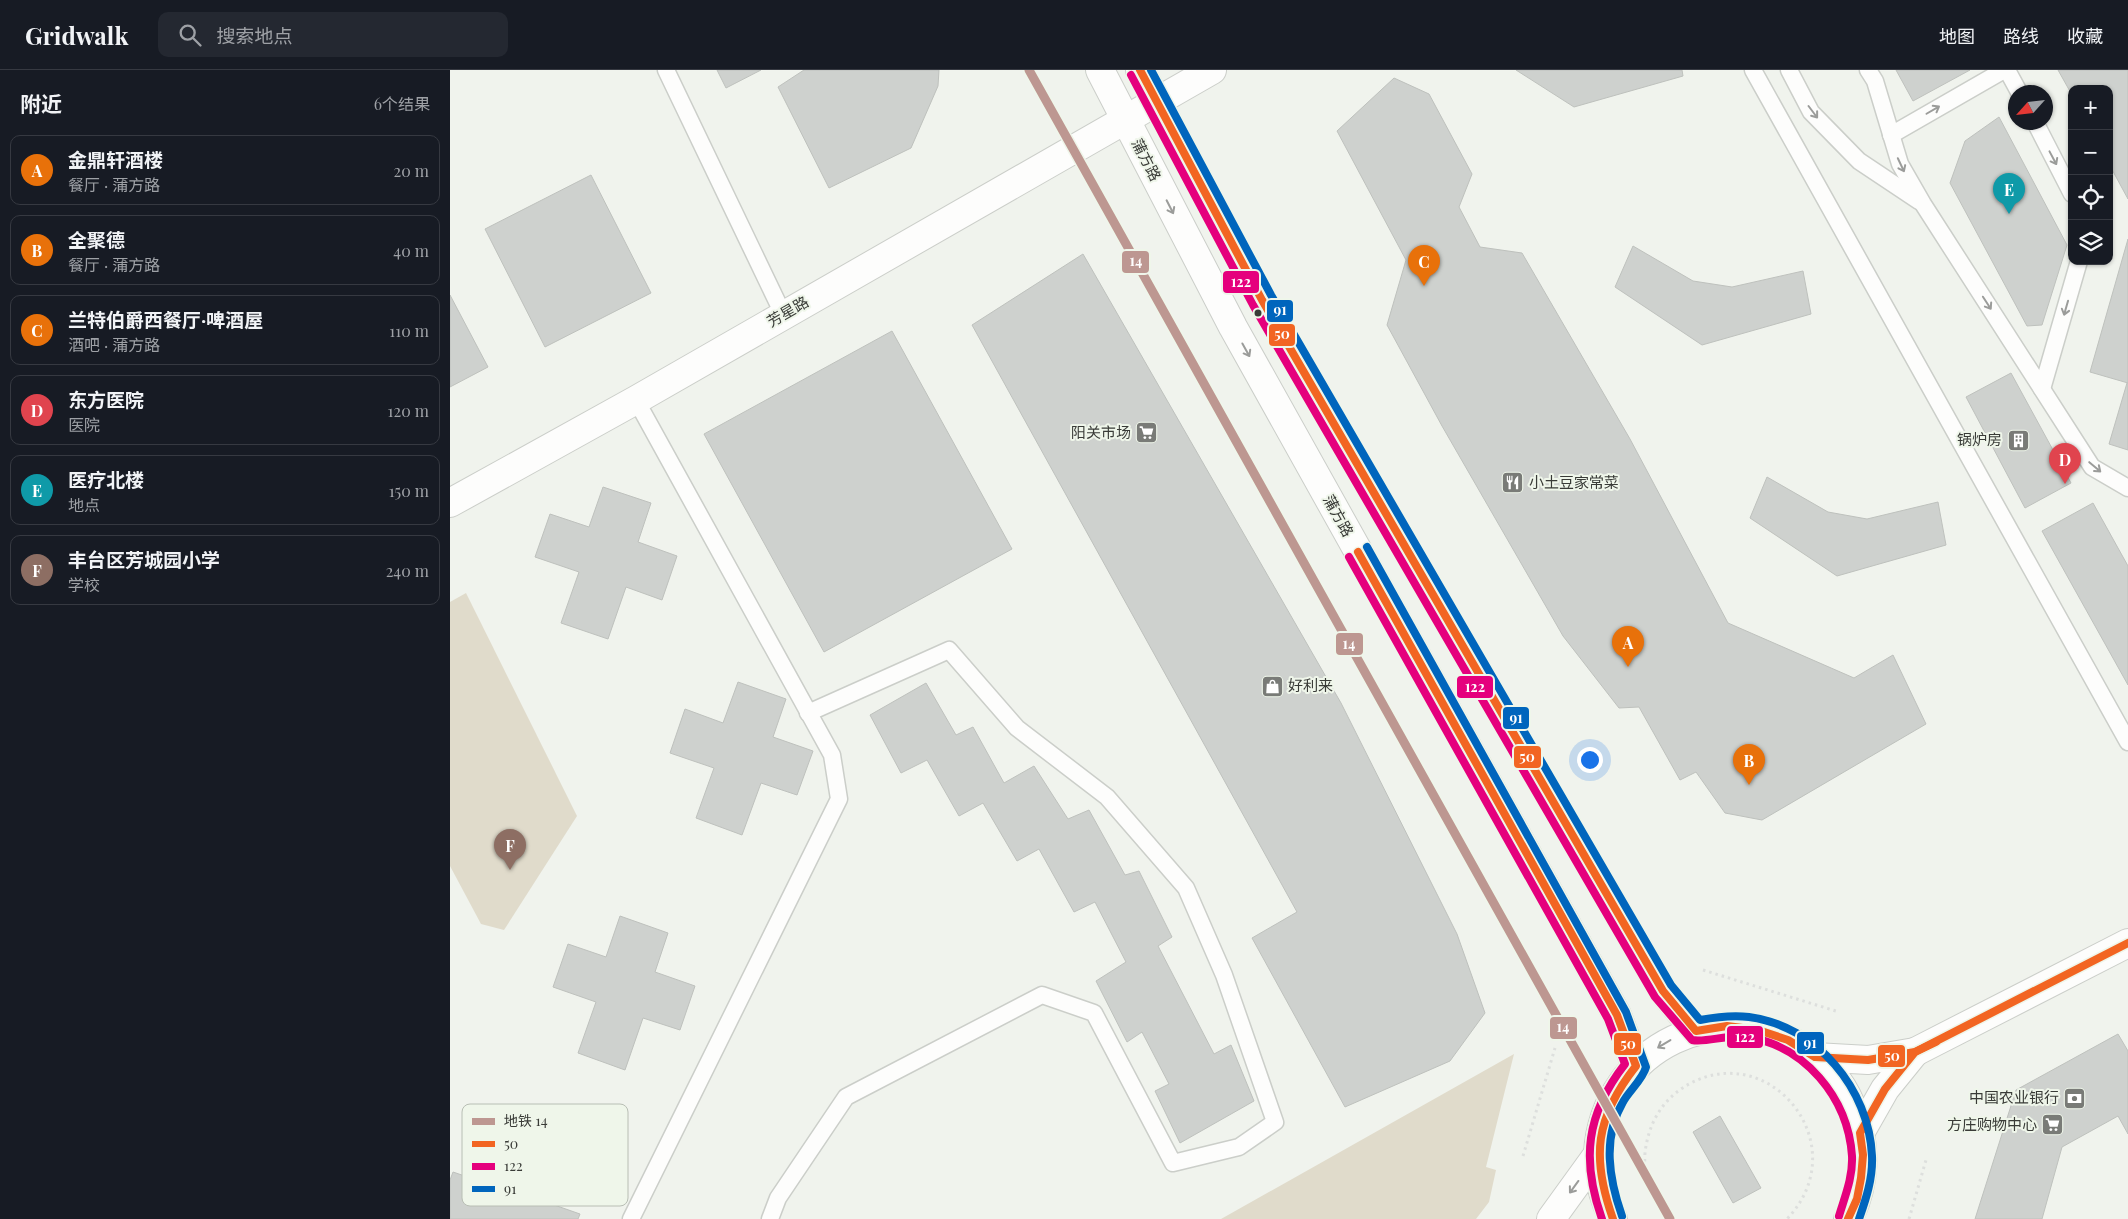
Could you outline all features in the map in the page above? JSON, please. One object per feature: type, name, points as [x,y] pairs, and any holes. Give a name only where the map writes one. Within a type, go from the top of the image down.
[{"type":"street","name":"蒲方路","points":[[1100,70],[1233,327],[1617,1015],[1636,1066]]},
{"type":"street","points":[[1140,70],[1262,300],[1663,991],[1696,1031]]},
{"type":"street","points":[[1156,102],[1212,70]]},
{"type":"street","name":"芳星路","points":[[450,503],[636,400],[1124,118],[1156,102]]},
{"type":"street","points":[[1815,1057],[1868,1060],[1915,1052],[2128,943]]},
{"type":"street","points":[[1613,1219],[1600,1183],[1598,1154],[1602,1127],[1610,1105],[1625,1078],[1636,1066],[1664,1044],[1696,1031],[1727,1026],[1754,1028],[1779,1036],[1815,1057],[1836,1078],[1852,1106],[1860,1133],[1863,1155],[1862,1178],[1857,1199],[1848,1219]]},
{"type":"street","points":[[1860,1133],[1885,1088],[1915,1052]]},
{"type":"street","points":[[1551,1219],[1598,1154]]},
{"type":"lane","points":[[666,70],[783,314]]},
{"type":"lane","points":[[1753,70],[2128,742]]},
{"type":"lane","points":[[1789,70],[1811,112],[1859,161],[1923,204]]},
{"type":"lane","points":[[1868,70],[1875,82],[1900,164],[1923,204],[2092,467],[2128,488]]},
{"type":"lane","points":[[1891,135],[2005,70],[2015,85]]},
{"type":"lane","points":[[2038,130],[2068,186]]},
{"type":"lane","points":[[2042,389],[2078,265]]},
{"type":"lane","points":[[631,1219],[839,799],[832,755],[636,400]]},
{"type":"lane","points":[[770,1219],[778,1198],[846,1097],[1042,995],[1094,1014],[1173,1163],[1238,1147],[1275,1122],[1224,975],[1186,888],[1107,797],[1017,728],[949,650],[808,713]]},
{"type":"path","points":[[1703,970],[1840,1012]]},
{"type":"path","points":[[1523,1156],[1555,1048]]},
{"type":"path","points":[[1671,1219],[1656,1200],[1649,1184],[1645,1167],[1645,1149],[1649,1132],[1658,1112],[1672,1095],[1690,1083],[1711,1076],[1732,1074],[1754,1078],[1778,1089],[1798,1108],[1810,1133],[1814,1160],[1809,1186],[1798,1208],[1787,1219]]},
{"type":"path","points":[[1909,1219],[1926,1160]]},
{"type":"shaded area","points":[[466,593],[577,816],[504,930],[481,924],[450,866],[450,602]]},
{"type":"shaded area","points":[[1514,1054],[1486,1167],[1496,1170],[1489,1202],[1476,1219],[1221,1219]]},
{"type":"building","points":[[717,70],[761,70],[726,88]]},
{"type":"building","points":[[804,70],[939,70],[938,86],[911,148],[829,188],[778,87]]},
{"type":"building","points":[[1516,70],[1682,70],[1683,76],[1574,107]]},
{"type":"building","points":[[1896,70],[1970,70],[1913,101]]},
{"type":"building","points":[[2058,70],[2128,70],[2128,199],[2113,171],[2113,85],[2068,85],[2068,88]]},
{"type":"building","points":[[1394,78],[1429,94],[1472,174],[1459,207],[1480,247],[1522,253],[1630,439],[1728,623],[1854,678],[1893,655],[1926,724],[1762,820],[1725,813],[1696,772],[1680,780],[1639,707],[1619,708],[1563,636],[1442,426],[1387,325],[1406,260],[1337,131]]},
{"type":"building","points":[[1999,117],[2067,245],[2042,325],[2027,326],[1950,183],[1965,141]]},
{"type":"building","points":[[591,175],[651,293],[545,347],[485,229]]},
{"type":"building","points":[[2128,239],[2128,383],[2090,372]]},
{"type":"building","points":[[1633,246],[1693,281],[1732,287],[1803,271],[1811,314],[1702,345],[1615,287]]},
{"type":"building","points":[[1083,254],[1341,703],[1457,934],[1485,1013],[1450,1061],[1345,1107],[1252,938],[1297,912],[972,325]]},
{"type":"building","points":[[450,295],[488,367],[450,387]]},
{"type":"building","points":[[892,331],[1012,549],[824,652],[704,434]]},
{"type":"building","name":"锅炉房","points":[[2011,373],[2071,483],[2025,508],[1966,397]]},
{"type":"building","points":[[2128,383],[2128,450],[2109,444]]},
{"type":"building","points":[[1767,477],[1828,512],[1867,519],[1938,502],[1946,545],[1837,576],[1750,518]]},
{"type":"building","points":[[603,487],[651,503],[638,542],[677,556],[662,600],[626,587],[608,639],[561,623],[579,572],[535,557],[550,514],[589,527]]},
{"type":"building","points":[[2093,503],[2128,566],[2128,685],[2042,531]]},
{"type":"building","points":[[738,682],[786,699],[773,737],[813,751],[797,795],[761,783],[742,835],[696,818],[714,768],[670,753],[685,709],[723,723]]},
{"type":"building","points":[[926,683],[956,735],[973,727],[1004,783],[1034,766],[1068,819],[1089,810],[1125,875],[1139,871],[1172,937],[1158,946],[1214,1054],[1231,1045],[1254,1101],[1180,1143],[1155,1091],[1169,1084],[1142,1032],[1127,1042],[1096,981],[1126,962],[1095,902],[1074,912],[1039,849],[1017,861],[983,803],[959,816],[927,760],[901,773],[870,715]]},
{"type":"building","points":[[620,916],[668,933],[655,972],[695,986],[680,1030],[643,1018],[625,1070],[578,1053],[596,1002],[553,987],[568,944],[606,957]]},
{"type":"building","name":"方庄购物中心","points":[[2118,1034],[2128,1051],[2128,1134],[2118,1116],[2062,1147],[2042,1219],[1975,1219],[2016,1090]]},
{"type":"building","points":[[1720,1116],[1761,1188],[1733,1203],[1693,1132]]},
{"type":"building","points":[[453,1172],[462,1175],[462,1206],[557,1206],[580,1214],[578,1219],[450,1219],[450,1180]]},
{"type":"metro line","name":"14","points":[[1029,70],[1670,1219]]},
{"type":"transit line","name":"50","points":[[1140,70],[1262,300],[1663,991],[1696,1031],[1727,1026],[1758,1030],[1788,1040],[1815,1057],[1868,1060],[1915,1052],[2128,943]]},
{"type":"transit line","name":"91","points":[[1151,70],[1271,295],[1671,985],[1700,1020],[1737,1016],[1749,1017],[1774,1023],[1796,1033],[1817,1047],[1835,1065],[1850,1085],[1861,1107],[1869,1131],[1872,1156],[1870,1180],[1859,1219]]},
{"type":"transit line","name":"122","points":[[1131,75],[1253,305],[1655,997],[1692,1040],[1698,1041],[1739,1036],[1767,1042],[1787,1051],[1804,1063],[1820,1078],[1832,1095],[1842,1114],[1849,1135],[1852,1156],[1850,1179],[1839,1216]]},
{"type":"transit line","name":"91","points":[[1367,547],[1626,1012],[1646,1067],[1642,1076],[1623,1102],[1612,1130],[1610,1144],[1611,1173],[1622,1216]]},
{"type":"transit line","name":"50","points":[[1358,552],[1617,1015],[1636,1066],[1612,1103],[1601,1139],[1602,1176],[1613,1219]]},
{"type":"transit line","name":"122","points":[[1349,557],[1608,1019],[1625,1064],[1602,1101],[1595,1119],[1591,1138],[1591,1177],[1602,1219]]},
{"type":"transit line","name":"50","points":[[1848,1219],[1857,1199],[1861,1178],[1863,1155],[1860,1133],[1885,1089],[1915,1052],[1936,1042]]},
{"type":"place","name":"医疗北楼","points":[[2009,214]]},
{"type":"place","name":"兰特伯爵西餐厅·啤酒屋","points":[[1424,286]]},
{"type":"place","name":"阳关市场","points":[[1147,433]]},
{"type":"place","name":"锅炉房","points":[[2018,440]]},
{"type":"place","name":"小土豆家常菜","points":[[1513,483]]},
{"type":"place","name":"东方医院","points":[[2065,484]]},
{"type":"place","name":"金鼎轩酒楼","points":[[1628,667]]},
{"type":"place","name":"好利来","points":[[1272,686]]},
{"type":"place","name":"全聚德","points":[[1749,785]]},
{"type":"place","name":"丰台区芳城园小学","points":[[510,870]]},
{"type":"place","name":"中国农业银行","points":[[2075,1098]]},
{"type":"place","name":"方庄购物中心","points":[[2053,1125]]}]
